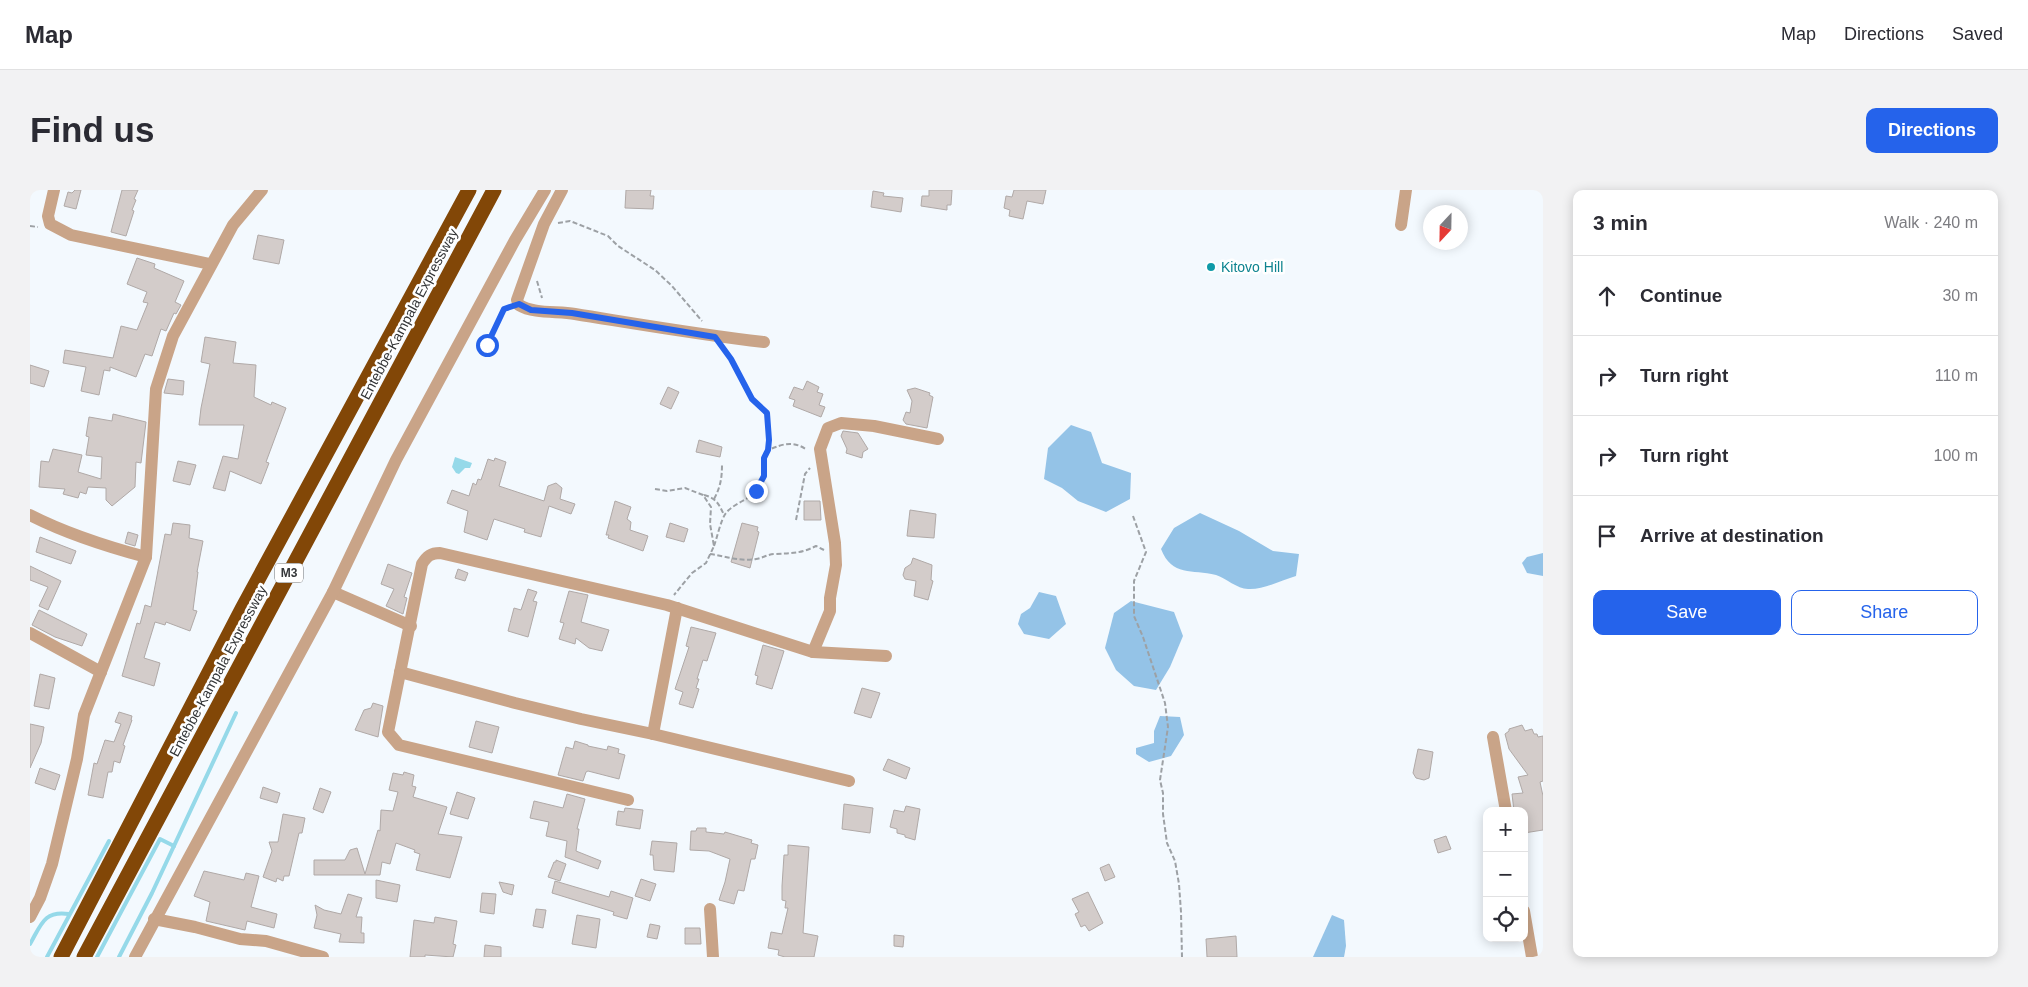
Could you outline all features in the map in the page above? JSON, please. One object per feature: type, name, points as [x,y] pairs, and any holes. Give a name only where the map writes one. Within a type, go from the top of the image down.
[{"type":"highway","name":"Entebbe-Kampala Expressway","points":[[61,957],[247,600],[469,190]]},
{"type":"highway","name":"Entebbe-Kampala Expressway","points":[[84,957],[494,190]]},
{"type":"street","points":[[54,190],[48,216],[50,224],[70,235],[210,264]]},
{"type":"street","points":[[30,916],[48,878],[77,759],[82,721],[146,557],[156,389],[172,336],[233,225],[262,190]]},
{"type":"street","points":[[135,957],[333,592],[396,460],[515,240],[545,190]]},
{"type":"street","points":[[562,190],[544,224],[517,300],[519,304],[531,310],[572,313],[715,337],[764,342]]},
{"type":"street","points":[[1401,225],[1406,190]]},
{"type":"street","points":[[813,652],[830,611],[830,598],[836,565],[834,555],[835,543],[820,449],[822,439],[828,428],[841,423],[874,426],[938,439]]},
{"type":"street","points":[[30,515],[57,529],[98,544],[146,557]]},
{"type":"street","points":[[628,800],[399,745],[388,732],[411,626],[422,564],[426,558],[434,553],[440,553],[672,607],[813,652],[886,656]]},
{"type":"street","points":[[333,592],[411,626]]},
{"type":"street","points":[[653,734],[672,607]]},
{"type":"street","points":[[30,632],[101,672]]},
{"type":"street","points":[[400,672],[514,703],[849,781]]},
{"type":"street","points":[[1493,737],[1505,807]]},
{"type":"street","points":[[710,909],[713,957]]},
{"type":"street","points":[[154,919],[240,939],[266,941],[323,957]]},
{"type":"street","points":[[1528,934],[1532,957]]},
{"type":"path","points":[[544,224],[570,222],[608,236],[618,246],[655,270],[672,286],[715,337],[731,359],[752,399],[767,413],[768,450],[764,458],[764,476],[756,491],[736,504],[724,515],[714,546],[706,563],[692,573],[672,607]]},
{"type":"path","points":[[529,266],[539,285],[543,311]]},
{"type":"path","points":[[487,345],[504,309],[519,304]]},
{"type":"path","points":[[768,450],[784,444],[794,443],[806,448],[824,471]]},
{"type":"path","points":[[714,499],[720,489],[722,463]]},
{"type":"path","points":[[796,520],[805,474],[812,465],[824,471]]},
{"type":"path","points":[[655,489],[667,491],[685,488],[714,499],[724,515]]},
{"type":"path","points":[[703,495],[710,507],[710,524],[714,546]]},
{"type":"path","points":[[1133,516],[1146,552],[1134,581],[1134,616],[1165,703],[1168,728],[1160,780],[1167,842],[1174,861],[1179,884],[1182,957]]},
{"type":"path","points":[[710,554],[750,560],[773,553],[788,554],[805,551],[816,546],[834,555]]},
{"type":"shaded area","points":[[1071,425],[1091,432],[1102,463],[1131,473],[1130,499],[1106,512],[1078,501],[1062,488],[1044,479],[1048,448]]},
{"type":"shaded area","points":[[455,457],[472,463],[470,468],[465,468],[459,474],[456,473],[452,467]]},
{"type":"shaded area","points":[[1200,513],[1239,531],[1273,551],[1299,554],[1296,576],[1254,589],[1244,589],[1216,575],[1177,568],[1171,564],[1161,549],[1174,528]]},
{"type":"shaded area","points":[[1543,553],[1543,576],[1527,573],[1522,563],[1527,557]]},
{"type":"shaded area","points":[[1039,592],[1056,596],[1066,624],[1049,639],[1024,634],[1018,624],[1021,614],[1030,608]]},
{"type":"shaded area","points":[[1131,601],[1174,612],[1183,636],[1170,667],[1156,690],[1134,686],[1116,670],[1105,648],[1114,613]]},
{"type":"shaded area","points":[[1160,716],[1180,717],[1184,735],[1171,756],[1149,762],[1136,754],[1136,748],[1154,743],[1154,731]]},
{"type":"shaded area","points":[[1332,915],[1344,920],[1346,946],[1344,957],[1313,957]]},
{"type":"building","points":[[75,190],[81,190],[76,209],[64,206],[68,192],[72,193]]},
{"type":"building","points":[[122,190],[138,190],[134,199],[136,200],[132,210],[134,211],[126,236],[111,232]]},
{"type":"building","points":[[626,190],[651,190],[650,196],[654,196],[653,209],[625,208]]},
{"type":"building","points":[[929,190],[952,190],[951,205],[947,205],[947,210],[921,206],[922,196],[929,196]]},
{"type":"building","points":[[1014,190],[1046,190],[1043,204],[1027,201],[1023,219],[1009,216],[1010,210],[1004,208],[1006,196],[1012,197]]},
{"type":"building","points":[[873,191],[884,193],[883,196],[903,198],[901,212],[871,207]]},
{"type":"building","points":[[258,235],[284,240],[279,264],[253,259]]},
{"type":"building","points":[[137,258],[155,264],[154,268],[184,281],[175,302],[181,305],[176,314],[174,313],[166,331],[161,329],[152,356],[145,354],[136,377],[110,367],[110,371],[104,370],[99,395],[81,391],[86,367],[63,363],[65,350],[113,358],[121,326],[137,330],[148,303],[143,302],[147,292],[127,284]]},
{"type":"building","points":[[205,337],[236,342],[233,363],[256,365],[254,397],[271,405],[272,402],[286,408],[266,462],[269,463],[261,484],[230,471],[225,491],[213,488],[223,456],[238,459],[244,425],[199,425],[210,364],[201,362]]},
{"type":"building","points":[[30,365],[49,371],[44,387],[30,383]]},
{"type":"building","points":[[168,379],[184,381],[183,395],[164,393]]},
{"type":"building","points":[[807,381],[819,387],[817,392],[823,394],[819,405],[825,407],[821,417],[793,406],[795,400],[789,398],[794,387],[803,390]]},
{"type":"building","points":[[668,387],[679,392],[671,409],[660,404]]},
{"type":"building","points":[[915,388],[930,393],[929,395],[933,397],[927,428],[906,424],[903,420],[906,412],[910,413],[912,401],[907,390]]},
{"type":"building","points":[[113,414],[146,422],[141,463],[136,462],[135,487],[112,506],[106,500],[106,488],[88,487],[86,494],[80,492],[78,498],[63,494],[65,489],[39,487],[41,461],[49,462],[53,449],[82,455],[78,472],[101,479],[102,457],[86,455],[89,437],[86,436],[89,417],[112,421]]},
{"type":"building","points":[[843,431],[858,433],[868,449],[863,452],[862,458],[846,453],[847,449],[841,436]]},
{"type":"building","points":[[699,440],[722,447],[720,457],[696,452]]},
{"type":"building","points":[[495,458],[506,462],[499,486],[544,501],[548,486],[556,483],[562,488],[560,499],[575,504],[571,514],[549,506],[541,537],[524,532],[525,529],[494,519],[487,540],[464,532],[468,511],[447,503],[452,490],[469,496],[473,483],[476,485],[478,479],[481,480],[488,459],[494,461]]},
{"type":"building","points":[[178,461],[196,465],[190,485],[173,481]]},
{"type":"building","points":[[615,501],[631,507],[627,519],[631,522],[630,530],[648,536],[643,551],[608,538],[609,535],[606,535]]},
{"type":"building","points":[[804,501],[820,501],[821,520],[804,520]]},
{"type":"building","points":[[910,510],[936,514],[934,538],[907,536]]},
{"type":"building","points":[[173,523],[190,525],[189,538],[203,541],[193,610],[197,611],[190,631],[166,622],[165,625],[155,622],[144,658],[160,663],[154,686],[122,676],[137,623],[140,624],[145,605],[151,607],[165,534],[171,535]]},
{"type":"building","points":[[670,523],[688,529],[684,542],[666,537]]},
{"type":"building","points":[[742,523],[758,527],[757,531],[759,532],[750,568],[731,562]]},
{"type":"building","points":[[128,532],[138,535],[135,546],[125,543]]},
{"type":"building","points":[[40,537],[76,551],[71,564],[36,552]]},
{"type":"building","points":[[913,558],[932,565],[931,580],[933,581],[928,600],[914,596],[916,581],[905,579],[903,575],[905,568],[911,564]]},
{"type":"building","points":[[388,564],[412,573],[404,597],[407,598],[403,614],[386,606],[394,589],[381,584]]},
{"type":"building","points":[[30,566],[61,581],[48,610],[39,606],[48,587],[30,580]]},
{"type":"building","points":[[458,569],[468,573],[465,581],[455,578]]},
{"type":"building","points":[[528,589],[537,592],[533,601],[537,602],[528,637],[508,631],[514,608],[521,610]]},
{"type":"building","points":[[569,591],[588,595],[581,622],[609,630],[602,651],[589,648],[576,638],[575,644],[559,639],[564,623],[560,622]]},
{"type":"building","points":[[39,610],[87,634],[82,646],[55,637],[32,625]]},
{"type":"building","points":[[691,627],[716,633],[707,661],[703,660],[697,679],[699,679],[696,688],[699,689],[693,708],[679,704],[683,692],[675,689],[689,647],[686,646]]},
{"type":"building","points":[[763,645],[784,651],[772,689],[756,684],[758,676],[755,675]]},
{"type":"building","points":[[40,674],[55,678],[49,709],[34,706]]},
{"type":"building","points":[[862,688],[880,693],[871,718],[854,713]]},
{"type":"building","points":[[373,703],[383,706],[378,737],[355,730],[364,710],[371,708]]},
{"type":"building","points":[[119,712],[132,716],[123,745],[125,746],[120,763],[114,761],[112,772],[108,772],[103,798],[88,795],[94,763],[97,764],[105,740],[114,742],[121,724],[115,722]]},
{"type":"building","points":[[476,721],[499,727],[492,753],[469,747]]},
{"type":"building","points":[[30,724],[44,727],[41,743],[30,768]]},
{"type":"building","points":[[1522,725],[1525,731],[1532,729],[1538,737],[1543,736],[1543,781],[1540,782],[1543,796],[1543,830],[1528,832],[1528,807],[1514,807],[1512,794],[1523,793],[1518,777],[1528,775],[1509,749],[1505,734],[1509,729]]},
{"type":"building","points":[[575,741],[607,750],[608,746],[619,749],[618,753],[625,755],[619,779],[588,771],[583,781],[558,775],[566,747],[573,749]]},
{"type":"building","points":[[1418,749],[1433,752],[1429,778],[1424,780],[1416,778],[1413,773]]},
{"type":"building","points":[[888,759],[910,768],[906,779],[883,770]]},
{"type":"building","points":[[40,768],[60,775],[55,790],[35,783]]},
{"type":"building","points":[[404,772],[414,775],[412,786],[416,787],[413,797],[447,807],[438,834],[462,837],[450,878],[416,870],[420,854],[414,852],[415,850],[396,843],[390,864],[382,862],[380,875],[314,875],[314,860],[345,860],[350,850],[357,848],[365,874],[378,830],[380,831],[381,810],[393,811],[398,792],[389,790],[393,773],[403,775]]},
{"type":"building","points":[[263,787],[280,793],[277,803],[260,798]]},
{"type":"building","points":[[320,788],[331,792],[323,813],[313,809]]},
{"type":"building","points":[[457,792],[475,798],[468,819],[450,814]]},
{"type":"building","points":[[567,794],[585,799],[577,829],[579,829],[576,851],[601,861],[598,869],[565,857],[567,841],[546,836],[549,822],[530,818],[534,801],[563,808]]},
{"type":"building","points":[[844,804],[873,808],[870,833],[842,829]]},
{"type":"building","points":[[906,806],[920,809],[915,840],[897,833],[897,829],[890,827],[894,810],[904,812]]},
{"type":"building","points":[[625,808],[643,810],[640,829],[616,825],[618,811],[624,812]]},
{"type":"building","points":[[283,814],[305,818],[302,833],[299,833],[289,876],[284,876],[283,881],[277,878],[276,882],[263,877],[272,851],[269,842],[278,842]]},
{"type":"building","points":[[697,828],[706,828],[706,832],[724,834],[725,832],[752,840],[751,843],[758,845],[755,859],[751,859],[744,891],[738,890],[734,904],[719,900],[730,859],[709,851],[690,850],[691,831],[696,831]]},
{"type":"building","points":[[1446,836],[1451,849],[1438,853],[1434,840]]},
{"type":"building","points":[[652,841],[677,843],[674,872],[654,870],[653,855],[650,855]]},
{"type":"building","points":[[788,845],[809,847],[803,933],[818,936],[814,957],[785,957],[778,955],[779,950],[768,948],[771,932],[782,934],[788,908],[785,908],[786,901],[782,900],[782,886],[784,855],[788,855]]},
{"type":"building","points":[[556,860],[566,864],[560,881],[548,877]]},
{"type":"building","points":[[1109,864],[1115,877],[1105,881],[1100,868]]},
{"type":"building","points":[[204,871],[244,880],[246,873],[259,876],[251,907],[277,914],[274,928],[247,921],[245,930],[206,921],[210,902],[194,896]]},
{"type":"building","points":[[641,879],[656,884],[650,901],[635,896]]},
{"type":"building","points":[[376,880],[400,885],[397,902],[376,898]]},
{"type":"building","points":[[555,881],[609,897],[611,891],[633,898],[627,919],[613,915],[614,912],[552,893]]},
{"type":"building","points":[[499,882],[514,885],[512,895],[503,892]]},
{"type":"building","points":[[1088,892],[1103,923],[1089,931],[1085,925],[1081,927],[1075,914],[1079,912],[1072,899]]},
{"type":"building","points":[[482,893],[496,894],[494,914],[480,912]]},
{"type":"building","points":[[348,894],[362,898],[356,917],[362,917],[361,933],[364,933],[364,943],[339,942],[341,934],[314,928],[317,915],[315,905],[324,910],[341,914]]},
{"type":"building","points":[[536,909],[546,910],[543,928],[533,926]]},
{"type":"building","points":[[577,915],[600,919],[596,948],[572,944]]},
{"type":"building","points":[[435,917],[457,921],[453,944],[456,945],[453,957],[425,955],[425,957],[410,957],[414,920],[434,923]]},
{"type":"building","points":[[650,924],[660,926],[657,939],[647,937]]},
{"type":"building","points":[[685,928],[700,928],[701,944],[685,944]]},
{"type":"building","points":[[894,935],[904,936],[903,947],[894,946]]},
{"type":"building","points":[[1236,936],[1237,957],[1207,957],[1206,939]]},
{"type":"building","points":[[485,945],[501,947],[501,957],[484,957]]},
{"type":"waterway","points":[[119,957],[152,893],[236,713]]},
{"type":"waterway","points":[[97,957],[160,839],[174,846]]},
{"type":"waterway","points":[[47,957],[109,841]]},
{"type":"waterway","points":[[30,944],[44,920],[54,914],[69,914]]},
{"type":"place","name":"Kitovo Hill","points":[[1211,267]]},
{"type":"route","points":[[487,345],[504,309],[519,304],[531,310],[572,313],[715,337],[731,359],[752,399],[767,413],[768,450],[764,458],[764,476],[756,491]]}]
